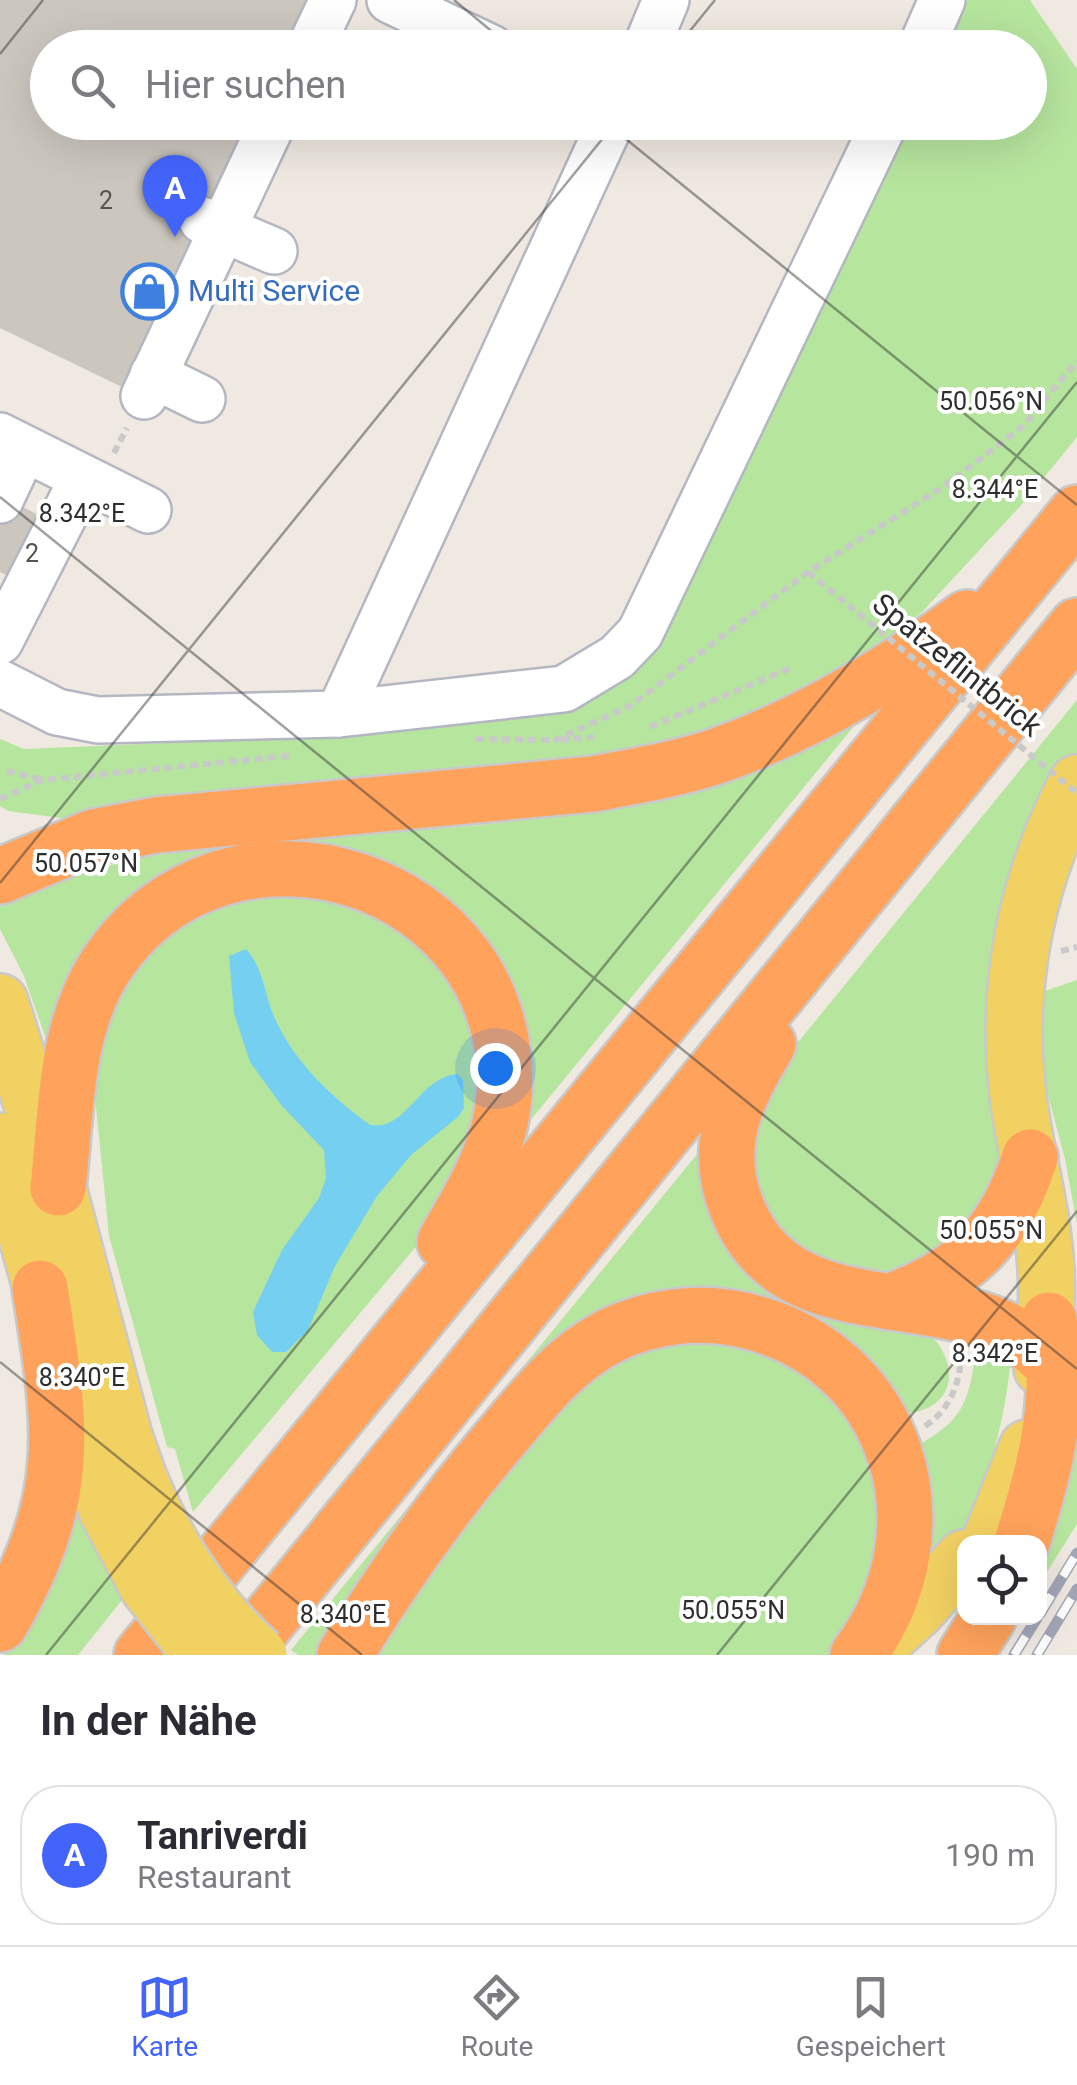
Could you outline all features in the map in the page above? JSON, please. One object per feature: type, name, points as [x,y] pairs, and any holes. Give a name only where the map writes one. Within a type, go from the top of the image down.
[{"type":"highway","points":[[142,1655],[1077,513]]},
{"type":"highway","points":[[0,876],[94,837],[156,825],[593,784],[718,756],[783,730],[879,679],[1026,575]]},
{"type":"highway","points":[[240,1655],[1077,626]]},
{"type":"highway","points":[[0,829],[30,835],[94,837]]},
{"type":"highway","points":[[878,868],[737,1097],[728,1132],[726,1169],[740,1216],[760,1246],[787,1271],[831,1291],[949,1312],[996,1325],[1027,1340],[1045,1334]]},
{"type":"highway","points":[[58,1188],[76,1034],[104,968],[152,915],[181,895],[214,880],[266,869],[319,869],[386,890],[417,909],[444,933],[484,991],[503,1059],[504,1095],[489,1164],[374,1369]]},
{"type":"highway","points":[[889,1302],[954,1272],[980,1249],[1002,1222],[1019,1190],[1030,1156]]},
{"type":"highway","points":[[0,1624],[25,1581],[43,1536],[55,1487],[56,1393],[40,1288]]},
{"type":"highway","points":[[346,1655],[414,1547],[457,1489],[562,1368],[613,1335],[641,1324],[700,1315],[760,1324],[788,1334],[838,1367],[859,1389],[890,1440],[906,1501],[902,1565],[880,1624],[858,1655]]},
{"type":"highway","points":[[965,1655],[984,1625]]},
{"type":"main road","points":[[1007,1527],[1038,1405],[1045,1334],[1043,1237],[1014,1054],[1013,1020],[1020,951],[1035,882],[1077,782]]},
{"type":"main road","points":[[0,1002],[58,1188],[124,1436],[122,1493]]},
{"type":"main road","points":[[0,1141],[24,1217],[40,1288],[122,1493],[148,1588],[202,1655]]},
{"type":"main road","points":[[122,1493],[153,1513],[193,1581],[258,1655]]},
{"type":"main road","points":[[868,1655],[957,1566]]},
{"type":"main road","points":[[910,1655],[957,1595]]},
{"type":"street","points":[[319,30],[334,0]]},
{"type":"street","points":[[390,0],[453,30]]},
{"type":"street","points":[[654,30],[666,0]]},
{"type":"street","points":[[929,30],[942,0]]},
{"type":"street","points":[[202,398],[148,385],[212,225],[262,140]]},
{"type":"street","points":[[339,714],[604,140]]},
{"type":"street","points":[[0,683],[58,712],[98,720],[339,714],[564,689],[618,657],[640,634],[876,140]]},
{"type":"street","points":[[212,225],[274,251]]},
{"type":"street","points":[[0,579],[23,508],[52,462]]},
{"type":"street","points":[[0,641],[23,508],[52,462]]},
{"type":"street","points":[[52,462],[148,510]]},
{"type":"path","name":"Spatzeflintbrick","points":[[1077,361],[1022,426],[943,488],[808,572],[1077,793]]},
{"type":"path","points":[[52,462],[148,385]]},
{"type":"path","points":[[649,728],[793,667]]},
{"type":"path","points":[[555,740],[612,736]]},
{"type":"path","points":[[7,770],[42,780]]},
{"type":"path","points":[[890,1440],[912,1434],[932,1422],[953,1394],[961,1360],[949,1312]]},
{"type":"green space","points":[[959,0],[1030,0],[1077,69],[1077,437],[1024,502],[922,612],[828,689],[743,728],[530,768],[232,789],[97,815],[61,818],[8,811],[0,806],[0,739],[24,749],[380,734],[538,716],[618,683],[665,634],[894,140],[1047,140],[1047,30],[945,30]]},
{"type":"green space","points":[[1077,700],[1077,757],[1003,1132],[1000,1177],[986,1219],[884,1285],[807,1265],[753,1200],[752,1116],[773,1073]]},
{"type":"green space","points":[[873,703],[520,1133],[483,949],[216,863],[59,1076],[24,976],[0,929],[0,903],[78,874],[129,861],[236,844],[508,822]]},
{"type":"green space","points":[[290,890],[371,906],[447,963],[481,1044],[478,1144],[424,1237],[193,1512],[175,1449],[167,1447],[109,1236],[95,1097],[96,1061],[121,986],[147,950],[216,903]]},
{"type":"green space","points":[[1077,980],[1077,1224],[1043,1077],[1039,993]]},
{"type":"green space","points":[[712,1136],[713,1191],[936,1341],[944,1354],[949,1378],[940,1399],[919,1411],[904,1413],[875,1376],[628,1313],[326,1655],[298,1655],[291,1650]]},
{"type":"green space","points":[[688,1333],[776,1345],[854,1405],[893,1552],[834,1655],[367,1655],[385,1622],[562,1402],[609,1363]]},
{"type":"green space","points":[[983,1348],[1010,1366],[994,1452],[961,1532],[919,1589],[920,1444],[946,1426],[962,1408],[976,1353]]},
{"type":"green space","points":[[1077,1401],[1077,1524],[1047,1572],[1047,1535],[1042,1535]]},
{"type":"green space","points":[[77,1475],[126,1595],[78,1655],[4,1655],[27,1622]]},
{"type":"water","points":[[246,949],[257,966],[276,1021],[294,1052],[329,1091],[370,1125],[384,1125],[395,1119],[446,1076],[458,1074],[463,1080],[464,1108],[411,1155],[377,1196],[335,1266],[308,1330],[286,1352],[272,1352],[257,1335],[253,1312],[282,1250],[319,1198],[326,1178],[324,1150],[282,1106],[250,1062],[234,1013],[229,956]]},
{"type":"building","points":[[0,0],[321,0],[307,30],[30,30],[30,140],[250,140],[225,174],[122,387],[0,328]]},
{"type":"building","points":[[0,495],[73,533],[42,594],[0,572]]},
{"type":"railway","points":[[1047,1602],[1077,1553]]},
{"type":"railway","points":[[1037,1655],[1077,1589]]},
{"type":"railway","points":[[1014,1655],[1033,1625]]},
{"type":"place","name":"Tanriverdi","points":[[175,237]]},
{"type":"place","name":"Multi Service","points":[[149,291]]}]
